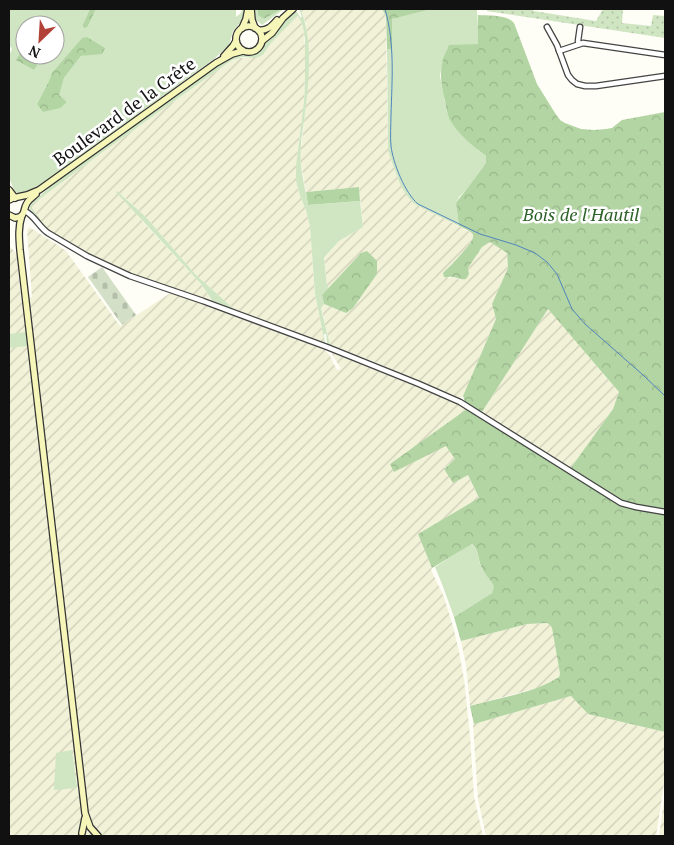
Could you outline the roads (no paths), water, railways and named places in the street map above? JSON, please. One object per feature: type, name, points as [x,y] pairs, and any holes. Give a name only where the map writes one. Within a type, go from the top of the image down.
[{"type":"main road","points":[[250,9],[242,28],[238,32],[236,41],[247,52],[259,48],[291,9]]},
{"type":"main road","points":[[250,9],[252,20],[262,36],[262,42]]},
{"type":"main road","points":[[242,28],[247,26],[265,30],[270,28],[291,9]]},
{"type":"main road","name":"Boulevard de la Crête","points":[[216,64],[236,41]]},
{"type":"main road","name":"Boulevard de la Crête","points":[[14,198],[32,193],[49,183],[216,64],[232,54],[243,50]]},
{"type":"main road","name":"Boulevard de la Crête","points":[[24,211],[30,200],[49,183]]},
{"type":"main road","points":[[9,190],[14,198],[22,201],[24,211],[19,237]]},
{"type":"main road","points":[[10,216],[16,218],[24,211]]},
{"type":"main road","points":[[10,216],[16,224],[19,237],[85,813],[88,825],[96,834]]},
{"type":"main road","points":[[80,834],[85,813]]},
{"type":"main road","points":[[80,834],[87,831],[96,834]]},
{"type":"street","points":[[547,27],[553,36],[568,76],[580,85],[604,85],[665,76]]},
{"type":"street","points":[[579,44],[580,27]]},
{"type":"street","points":[[559,51],[579,44],[588,44],[665,55]]},
{"type":"street","points":[[24,211],[30,214],[48,233],[110,268],[327,347],[460,402],[622,503],[665,512]]},
{"type":"waterway","points":[[385,9],[392,48],[392,153],[404,185],[413,199],[418,204],[480,234],[516,245],[535,253],[547,262],[557,274],[572,309],[585,324],[665,396]]},
{"type":"park label","name":"Bois de l'Hautil","points":[[581,214]]}]
